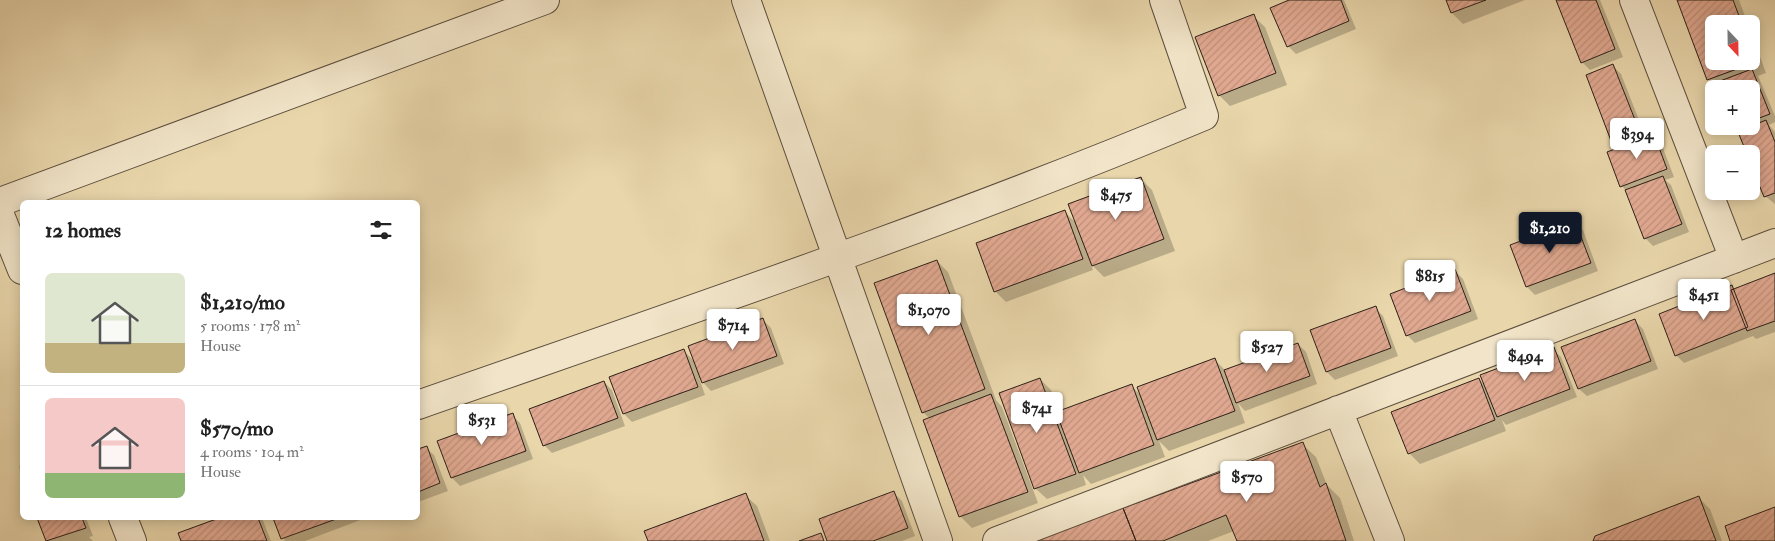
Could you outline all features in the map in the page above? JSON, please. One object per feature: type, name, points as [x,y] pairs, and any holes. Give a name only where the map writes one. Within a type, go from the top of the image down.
[{"type":"street","points":[[0,202],[545,0]]},
{"type":"street","points":[[746,0],[836,259],[938,541]]},
{"type":"street","points":[[420,404],[836,259],[1121,151],[1204,116],[1164,0]]},
{"type":"street","points":[[1634,0],[1734,259]]},
{"type":"street","points":[[0,215],[20,265]]},
{"type":"street","points":[[997,541],[1775,243]]},
{"type":"street","points":[[1338,410],[1390,541]]},
{"type":"street","points":[[124,520],[132,541]]},
{"type":"building","points":[[1289,0],[1341,0],[1349,21],[1287,47],[1270,8]]},
{"type":"building","points":[[1446,0],[1486,0],[1451,13]]},
{"type":"building","points":[[1556,0],[1596,0],[1615,49],[1581,63]]},
{"type":"building","points":[[1677,0],[1733,0],[1739,15],[1705,15],[1705,70],[1734,70],[1707,80]]},
{"type":"building","points":[[1254,14],[1276,73],[1218,96],[1195,37]]},
{"type":"building","points":[[1613,64],[1641,135],[1613,146],[1586,75]]},
{"type":"building","points":[[1752,70],[1756,80],[1723,80]]},
{"type":"building","points":[[1760,89],[1770,114],[1760,118]]},
{"type":"building","points":[[1766,120],[1775,142],[1775,193],[1764,197],[1760,187],[1760,145],[1743,145],[1739,135],[1760,135],[1760,123]]},
{"type":"building","points":[[1654,134],[1667,169],[1620,187],[1607,152]]},
{"type":"building","points":[[1663,176],[1682,224],[1644,239],[1625,190]]},
{"type":"building","points":[[1141,177],[1164,239],[1092,266],[1068,204]]},
{"type":"building","points":[[1065,210],[1083,259],[994,292],[976,243]]},
{"type":"building","points":[[1575,221],[1591,263],[1526,287],[1510,245]]},
{"type":"building","points":[[937,260],[985,389],[922,413],[874,283]]},
{"type":"building","points":[[1455,269],[1471,311],[1406,336],[1390,294]]},
{"type":"building","points":[[1775,273],[1775,321],[1747,331],[1731,290]]},
{"type":"building","points":[[1732,285],[1748,327],[1675,356],[1659,314]]},
{"type":"building","points":[[1376,306],[1391,348],[1326,372],[1310,330]]},
{"type":"building","points":[[763,318],[777,356],[702,383],[688,346]]},
{"type":"building","points":[[1635,319],[1651,361],[1578,389],[1561,347]]},
{"type":"building","points":[[1298,343],[1310,376],[1236,403],[1224,370]]},
{"type":"building","points":[[1554,347],[1570,389],[1497,417],[1480,375]]},
{"type":"building","points":[[684,349],[698,387],[623,414],[609,377]]},
{"type":"building","points":[[1215,358],[1235,411],[1157,440],[1137,387]]},
{"type":"building","points":[[1040,378],[1076,474],[1034,489],[999,393]]},
{"type":"building","points":[[1479,378],[1495,420],[1408,454],[1391,412]]},
{"type":"building","points":[[604,381],[618,418],[543,446],[529,409]]},
{"type":"building","points":[[1132,384],[1154,445],[1079,473],[1056,412]]},
{"type":"building","points":[[991,394],[1028,492],[959,517],[923,420]]},
{"type":"building","points":[[513,413],[526,451],[451,478],[437,441]]},
{"type":"building","points":[[1303,442],[1320,487],[1326,483],[1346,541],[1237,541],[1226,515],[1163,541],[1136,541],[1123,508]]},
{"type":"building","points":[[427,446],[440,483],[420,491],[420,448]]},
{"type":"building","points":[[894,491],[908,528],[873,541],[827,541],[819,519]]},
{"type":"building","points":[[746,493],[764,541],[648,541],[644,531]]},
{"type":"building","points":[[1699,496],[1716,541],[1593,541],[1595,536]]},
{"type":"building","points":[[1775,507],[1775,541],[1730,541],[1725,526]]},
{"type":"building","points":[[1123,508],[1136,541],[1027,541],[1061,530]]},
{"type":"building","points":[[38,520],[83,520],[86,528],[46,541]]},
{"type":"building","points":[[214,520],[259,520],[267,541],[181,541],[178,533]]},
{"type":"building","points":[[274,520],[333,520],[281,539]]},
{"type":"building","points":[[821,533],[824,541],[799,541]]}]
